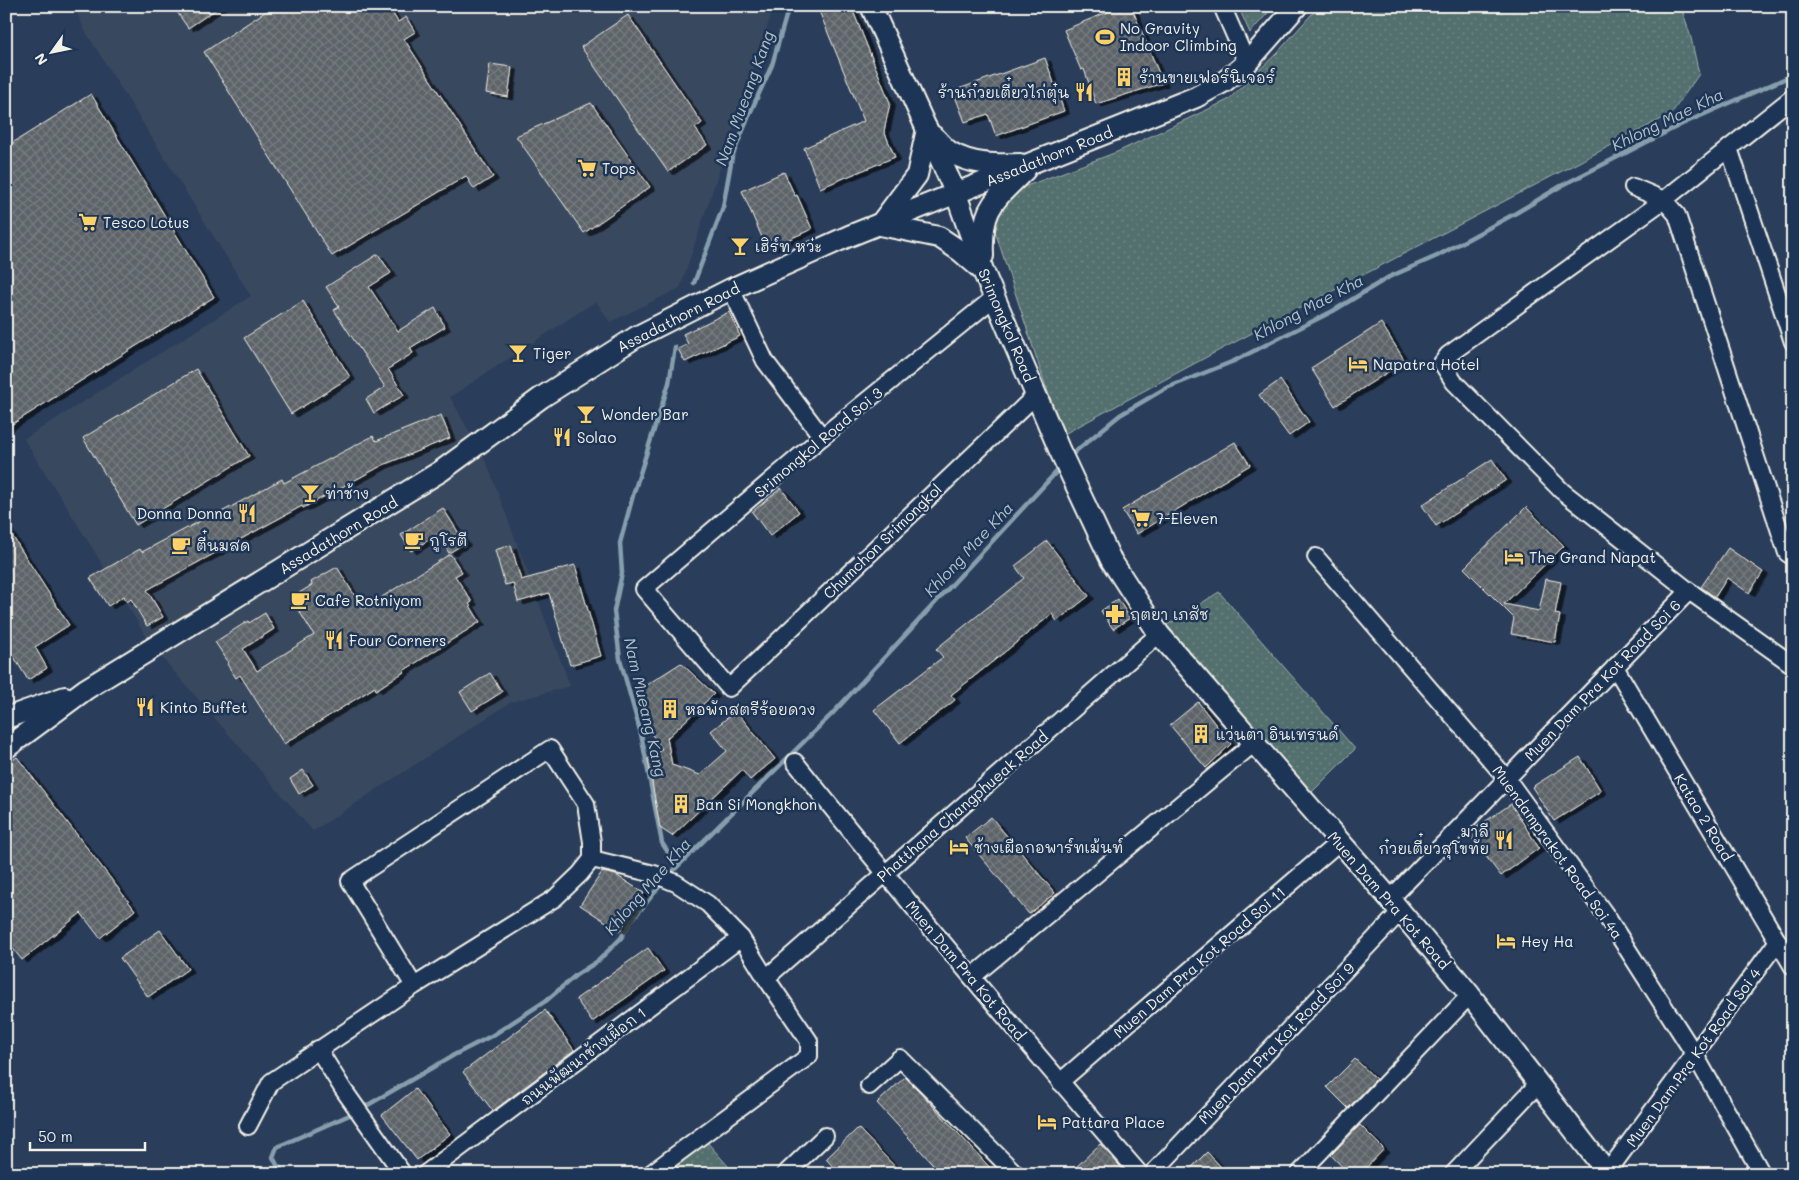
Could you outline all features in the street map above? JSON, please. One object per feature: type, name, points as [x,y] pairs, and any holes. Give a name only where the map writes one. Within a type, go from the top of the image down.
[{"type":"street","name":"Srimongkol Road","points":[[871,6],[956,194],[984,272],[1059,449],[1111,560],[1159,634]]},
{"type":"street","points":[[1222,6],[1247,63]]},
{"type":"street","name":"Assadathorn Road","points":[[6,748],[86,689],[427,480],[542,397],[636,337],[731,289],[849,236],[1196,97],[1224,81],[1247,63],[1297,6]]},
{"type":"street","points":[[1793,97],[1664,200],[1448,355],[1442,362],[1454,382],[1562,491],[1690,591],[1793,665]]},
{"type":"street","points":[[927,129],[949,152],[966,161],[998,165],[1031,164]]},
{"type":"street","points":[[927,129],[917,175],[879,225],[939,237],[960,251],[984,272]]},
{"type":"street","points":[[1729,148],[1793,342]]},
{"type":"street","points":[[984,272],[984,222],[990,208],[998,196],[1031,164]]},
{"type":"street","points":[[1633,187],[1664,200],[1677,215],[1787,554],[1793,557]]},
{"type":"street","points":[[731,289],[765,361],[822,436]]},
{"type":"street","name":"Srimongkol Road Soi 3","points":[[644,589],[822,436],[995,297]]},
{"type":"street","name":"Chumchon Srimongkol","points":[[644,589],[729,688],[1036,395]]},
{"type":"street","name":"Muendamprakot Road Soi 4a","points":[[1316,557],[1507,779],[1605,914],[1694,1055],[1762,1174]]},
{"type":"street","name":"Muen Dam Pra Kot Road Soi 6","points":[[1395,906],[1507,779],[1690,591]]},
{"type":"street","name":"Muen Dam Pra Kot Road","points":[[1159,634],[1470,995],[1607,1173]]},
{"type":"street","name":"Phatthana Changphueak Road","points":[[766,978],[1159,634]]},
{"type":"street","name":"Katao 2 Road","points":[[1615,667],[1793,967]]},
{"type":"street","name":"Assadathorn Road","points":[[6,718],[86,689]]},
{"type":"street","points":[[972,977],[1253,744]]},
{"type":"street","points":[[248,1126],[271,1082],[414,986],[555,898],[580,874],[592,859],[592,842],[586,804],[550,749],[350,881],[414,986]]},
{"type":"street","name":"Muen Dam Pra Kot Road","points":[[795,762],[885,874],[1140,1174]]},
{"type":"street","name":"Muen Dam Pra Kot Road Soi 11","points":[[1060,1082],[1339,842]]},
{"type":"street","points":[[592,859],[654,874],[676,883],[708,904],[741,938],[809,1041],[809,1056],[650,1174]]},
{"type":"street","name":"Muen Dam Pra Kot Road Soi 9","points":[[1152,1174],[1395,906]]},
{"type":"street","name":"ถนนพัฒนาช้างเผือก 1","points":[[425,1174],[741,938]]},
{"type":"street","name":"Muen Dam Pra Kot Road Soi 4","points":[[1607,1173],[1778,941]]},
{"type":"street","points":[[1299,1174],[1470,995]]},
{"type":"street","points":[[318,1049],[343,1089],[403,1174]]},
{"type":"street","points":[[869,1086],[900,1058],[1016,1174]]},
{"type":"street","points":[[1453,1174],[1539,1083]]},
{"type":"street","points":[[784,1174],[825,1136]]},
{"type":"shaded area","points":[[74,6],[774,6],[680,288],[610,322],[596,301],[450,397],[487,464],[570,686],[511,702],[313,831],[152,646],[24,439],[251,296],[84,29]]},
{"type":"green space","points":[[1238,6],[1274,6],[1250,33]]},
{"type":"green space","points":[[1319,6],[1681,6],[1699,74],[1671,114],[1214,353],[1064,434],[1045,384],[992,222],[1005,194],[1117,152],[1228,100],[1278,52]]},
{"type":"green space","points":[[1219,592],[1355,749],[1306,798],[1164,627]]},
{"type":"green space","points":[[707,1142],[735,1174],[666,1174]]},
{"type":"building","points":[[173,6],[221,6],[188,28]]},
{"type":"building","points":[[274,6],[388,6],[398,22],[406,17],[415,32],[404,39],[493,177],[474,189],[466,176],[332,256],[204,52]]},
{"type":"building","points":[[817,6],[851,6],[890,103],[884,131],[895,157],[820,188],[804,148],[864,121]]},
{"type":"building","points":[[1122,6],[1131,6],[1163,83],[1096,104],[1084,69],[1081,70],[1064,30]]},
{"type":"building","points":[[628,15],[702,123],[695,128],[707,145],[668,172],[581,47]]},
{"type":"building","points":[[1045,58],[1064,111],[996,136],[988,114],[965,122],[953,91]]},
{"type":"building","points":[[490,64],[512,67],[508,97],[486,93]]},
{"type":"building","name":"Tesco Lotus","points":[[91,94],[214,297],[6,428],[6,147]]},
{"type":"building","name":"Tops","points":[[591,103],[650,187],[584,233],[516,136]]},
{"type":"building","points":[[784,172],[795,196],[797,195],[812,229],[767,249],[742,191]]},
{"type":"building","points":[[378,254],[391,273],[369,287],[398,331],[435,308],[445,327],[410,348],[413,353],[388,369],[404,395],[374,413],[366,399],[385,387],[334,310],[339,307],[326,287]]},
{"type":"building","points":[[303,301],[350,377],[291,414],[244,338]]},
{"type":"building","points":[[729,312],[740,336],[685,362],[678,349],[688,344],[683,334]]},
{"type":"building","name":"Napatra Hotel","points":[[1381,323],[1405,361],[1335,406],[1311,368]]},
{"type":"building","points":[[196,369],[249,456],[136,525],[83,438]]},
{"type":"building","points":[[1280,380],[1309,422],[1289,436],[1259,395]]},
{"type":"building","points":[[441,415],[450,438],[383,465],[303,508],[302,506],[147,590],[163,617],[147,626],[131,599],[127,602],[124,596],[108,606],[90,578],[140,549],[142,552],[206,518],[207,520],[282,479],[284,483],[373,436],[376,441]]},
{"type":"building","points":[[1235,442],[1250,465],[1137,534],[1122,510]]},
{"type":"building","points":[[1492,459],[1506,480],[1436,526],[1422,505]]},
{"type":"building","points":[[781,488],[799,512],[770,536],[752,512]]},
{"type":"building","name":"The Grand Napat","points":[[1526,507],[1564,546],[1504,604],[1539,611],[1546,579],[1561,582],[1555,614],[1560,615],[1555,642],[1511,634],[1514,618],[1464,568]]},
{"type":"building","points":[[443,508],[465,543],[449,553],[438,534],[411,551],[401,535]]},
{"type":"building","points":[[6,526],[69,625],[35,647],[47,668],[28,680],[6,644]]},
{"type":"building","points":[[1047,541],[1089,596],[1057,621],[1052,614],[951,695],[955,700],[900,743],[874,710],[943,657],[936,649],[1024,578],[1015,566]]},
{"type":"building","points":[[511,545],[521,580],[575,565],[601,656],[570,665],[549,593],[518,602],[513,583],[505,585],[495,550]]},
{"type":"building","points":[[1728,548],[1763,572],[1749,593],[1727,578],[1715,597],[1701,587]]},
{"type":"building","points":[[450,554],[462,572],[455,576],[472,602],[469,604],[480,622],[376,690],[375,687],[284,744],[240,675],[236,678],[227,664],[229,663],[215,642],[248,621],[249,623],[265,613],[274,629],[243,649],[257,671],[314,635],[291,598],[312,585],[311,582],[337,567],[363,609]]},
{"type":"building","name":"ฤตยา เภสัช","points":[[1118,599],[1130,618],[1113,629],[1101,611]]},
{"type":"building","points":[[681,663],[714,694],[667,738],[672,765],[700,775],[727,751],[711,731],[736,711],[775,759],[750,780],[742,770],[672,836],[660,828],[648,759],[662,749],[644,723],[640,689]]},
{"type":"building","points":[[490,673],[502,692],[472,711],[460,692]]},
{"type":"building","name":"แว่นตา อินเทรนด์","points":[[1198,702],[1231,744],[1206,768],[1170,725]]},
{"type":"building","points":[[17,757],[135,910],[100,938],[81,913],[22,960],[6,940],[6,765]]},
{"type":"building","points":[[1580,757],[1601,791],[1554,821],[1532,787]]},
{"type":"building","points":[[303,770],[313,785],[299,794],[290,779]]},
{"type":"building","name":"มาลี ก๋วยเตี๋ยวสุโขทัย","points":[[1511,804],[1539,848],[1501,876],[1468,833]]},
{"type":"building","points":[[991,817],[1055,893],[1029,914],[965,838]]},
{"type":"building","points":[[602,872],[616,875],[644,893],[620,931],[580,905]]},
{"type":"building","points":[[160,930],[188,969],[148,997],[120,958]]},
{"type":"building","points":[[648,948],[664,971],[592,1022],[576,999]]},
{"type":"building","points":[[545,1010],[574,1050],[493,1111],[463,1072]]},
{"type":"building","points":[[1355,1059],[1376,1079],[1348,1108],[1327,1087]]},
{"type":"building","points":[[905,1077],[996,1174],[942,1174],[877,1103]]},
{"type":"building","points":[[415,1089],[450,1134],[417,1160],[382,1115]]},
{"type":"building","points":[[1360,1125],[1384,1149],[1360,1174],[1349,1174],[1331,1155]]},
{"type":"building","points":[[858,1128],[902,1174],[840,1174],[826,1159]]},
{"type":"building","points":[[1100,1144],[1127,1174],[1069,1174]]},
{"type":"building","points":[[1207,1152],[1221,1167],[1214,1174],[1185,1174]]},
{"type":"waterway","name":"Nam Mueang Kang","points":[[694,283],[723,207],[732,157],[772,65],[789,6]]},
{"type":"waterway","name":"Khlong Mae Kha","points":[[1069,458],[1120,415],[1164,389],[1234,361],[1333,311],[1389,277],[1437,256],[1561,186],[1682,124],[1793,75]]},
{"type":"waterway","name":"Nam Mueang Kang","points":[[675,347],[669,383],[634,492],[620,543],[622,573],[614,611],[620,659],[641,734],[662,843],[677,866]]},
{"type":"waterway","name":"Khlong Mae Kha","points":[[668,876],[833,713],[1061,467]]},
{"type":"waterway","name":"Khlong Mae Kha","points":[[361,1109],[454,1055],[493,1035],[547,1000],[576,975],[598,961],[621,938],[632,920],[663,882]]},
{"type":"waterway","name":"Khlong Mae Kha","points":[[285,1174],[273,1157],[277,1147],[354,1113]]},
{"type":"place","name":"No Gravity Indoor Climbing","points":[[1105,37]]},
{"type":"place","name":"ร้านขายเฟอร์นิเจอร์","points":[[1124,77]]},
{"type":"place","name":"ร้านก๋วยเตี๋ยวไก่ตุ๋น","points":[[1084,92]]},
{"type":"place","name":"Tops","points":[[587,168]]},
{"type":"place","name":"Tesco Lotus","points":[[88,222]]},
{"type":"place","name":"เฮิร์ท หว่ะ","points":[[740,246]]},
{"type":"place","name":"Tiger","points":[[518,353]]},
{"type":"place","name":"Napatra Hotel","points":[[1358,364]]},
{"type":"place","name":"Wonder Bar","points":[[586,414]]},
{"type":"place","name":"Solao","points":[[562,437]]},
{"type":"place","name":"ท่าช้าง","points":[[310,493]]},
{"type":"place","name":"Donna Donna","points":[[247,513]]},
{"type":"place","name":"7-Eleven","points":[[1141,518]]},
{"type":"place","name":"กูโรตี","points":[[414,540]]},
{"type":"place","name":"ตี๋นมสด","points":[[181,545]]},
{"type":"place","name":"The Grand Napat","points":[[1514,557]]},
{"type":"place","name":"Cafe Rotniyom","points":[[300,600]]},
{"type":"place","name":"ฤตยา เภสัช","points":[[1115,614]]},
{"type":"place","name":"Four Corners","points":[[334,640]]},
{"type":"place","name":"Kinto Buffet","points":[[145,707]]},
{"type":"place","name":"หอพักสตรีร้อยดวง","points":[[670,709]]},
{"type":"place","name":"แว่นตา อินเทรนด์","points":[[1201,734]]},
{"type":"place","name":"Ban Si Mongkhon","points":[[681,804]]},
{"type":"place","name":"มาลี ก๋วยเตี๋ยวสุโขทัย","points":[[1504,840]]},
{"type":"place","name":"ช้างเผือกอพาร์ทเม้นท์","points":[[959,847]]},
{"type":"place","name":"Hey Ha","points":[[1506,941]]},
{"type":"place","name":"Pattara Place","points":[[1047,1122]]}]
